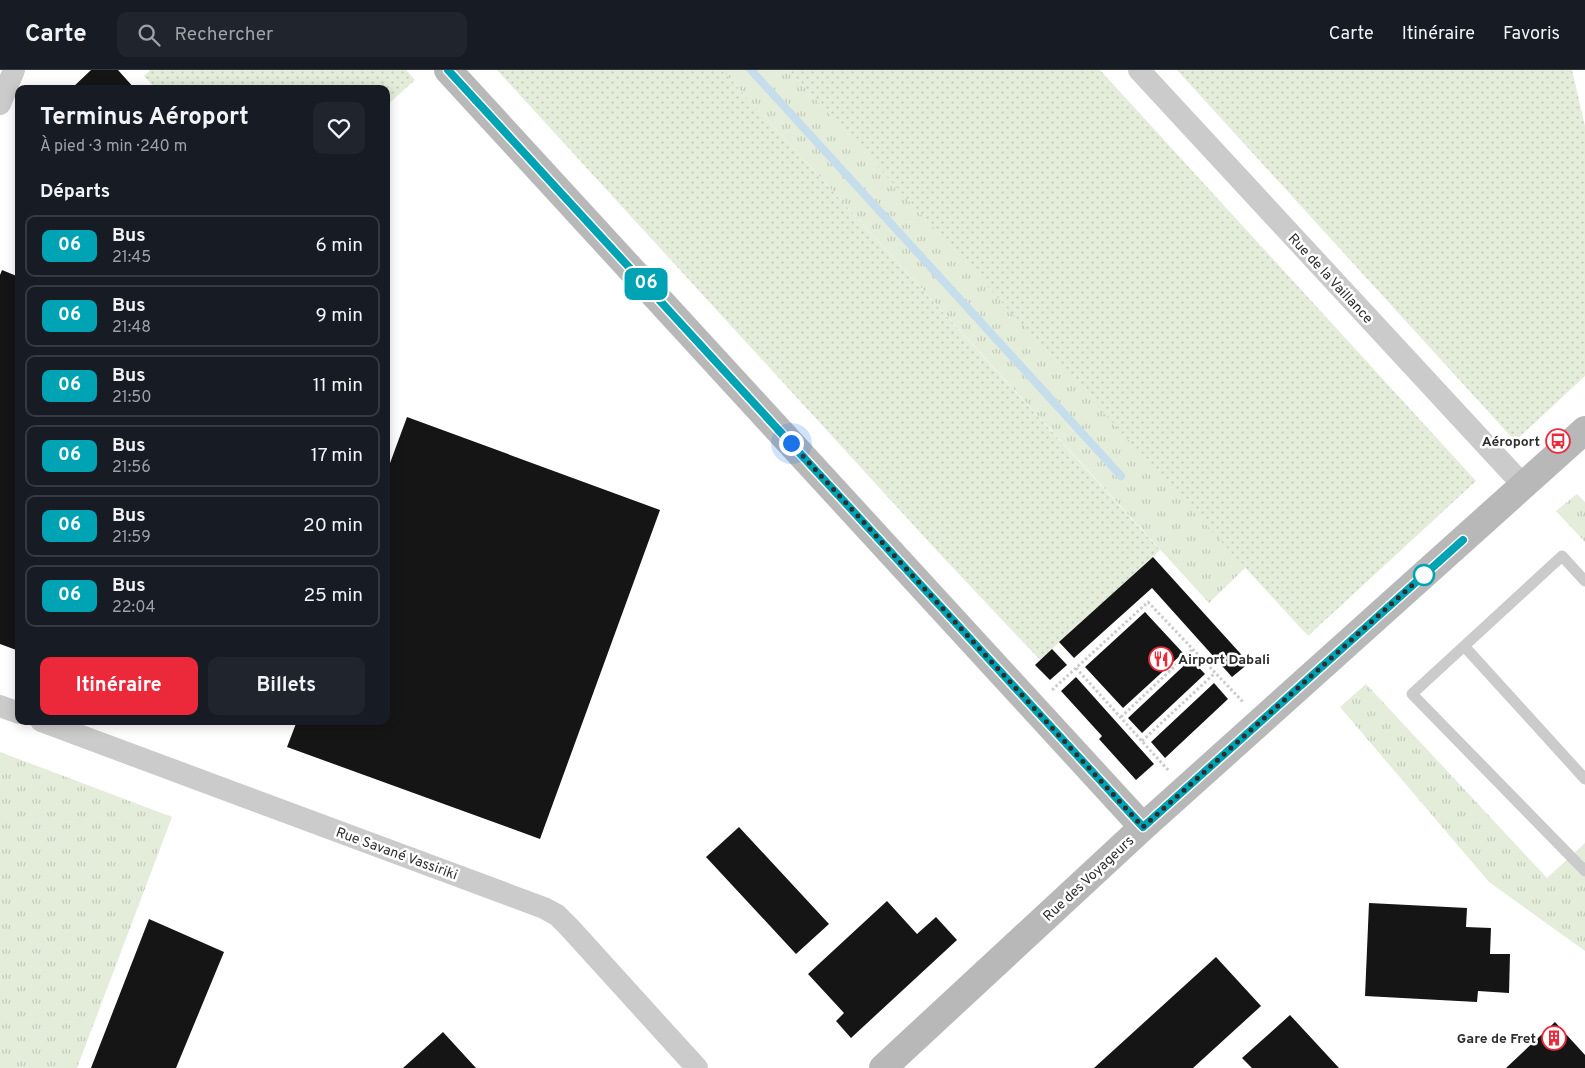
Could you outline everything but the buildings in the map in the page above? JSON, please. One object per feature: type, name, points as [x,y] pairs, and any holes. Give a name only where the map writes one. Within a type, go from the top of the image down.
[{"type":"street","points":[[0,104],[14,70]]},
{"type":"street","points":[[448,70],[1143,827]]},
{"type":"street","name":"Rue de la Vaillance","points":[[1139,70],[1523,485]]},
{"type":"street","name":"Rue des Voyageurs","points":[[883,1068],[1143,827],[1585,430]]},
{"type":"street","points":[[0,706],[15,712]]},
{"type":"street","name":"Rue Savané Vassiriki","points":[[52,725],[534,904],[557,915],[697,1068]]},
{"type":"lane","points":[[1585,581],[1562,556],[1412,694],[1585,871]]},
{"type":"lane","points":[[1464,646],[1585,779]]},
{"type":"path","points":[[1034,708],[1148,602],[1261,722]]},
{"type":"path","points":[[1121,717],[1193,649]]},
{"type":"path","points":[[1076,668],[1186,789]]},
{"type":"path","points":[[1142,741],[1215,673]]},
{"type":"green space","points":[[150,70],[406,70],[415,80],[390,102],[390,85],[152,85],[144,76]]},
{"type":"green space","points":[[497,70],[722,70],[1160,550],[1040,660],[939,553]]},
{"type":"green space","points":[[722,70],[789,70],[1246,567],[1209,603]]},
{"type":"green space","points":[[789,70],[1100,70],[1476,481],[1308,636]]},
{"type":"green space","points":[[1177,70],[1572,70],[1585,126],[1585,376],[1515,441]]},
{"type":"green space","points":[[1577,494],[1585,502],[1585,542],[1556,511]]},
{"type":"green space","points":[[1366,684],[1547,878],[1585,843],[1585,951],[1489,882],[1340,707]]},
{"type":"green space","points":[[0,752],[172,817],[77,1068],[0,1068]]},
{"type":"waterway","points":[[751,70],[1121,476]]},
{"type":"bus line","name":"06","points":[[448,70],[1143,827],[1463,540]]},
{"type":"place","name":"Aéroport","points":[[1558,441]]},
{"type":"place","name":"Airport Dabali","points":[[1161,659]]},
{"type":"place","name":"Gare de Fret","points":[[1554,1038]]},
{"type":"route","points":[[791,443],[1143,827],[1427,572],[1424,575]]}]
